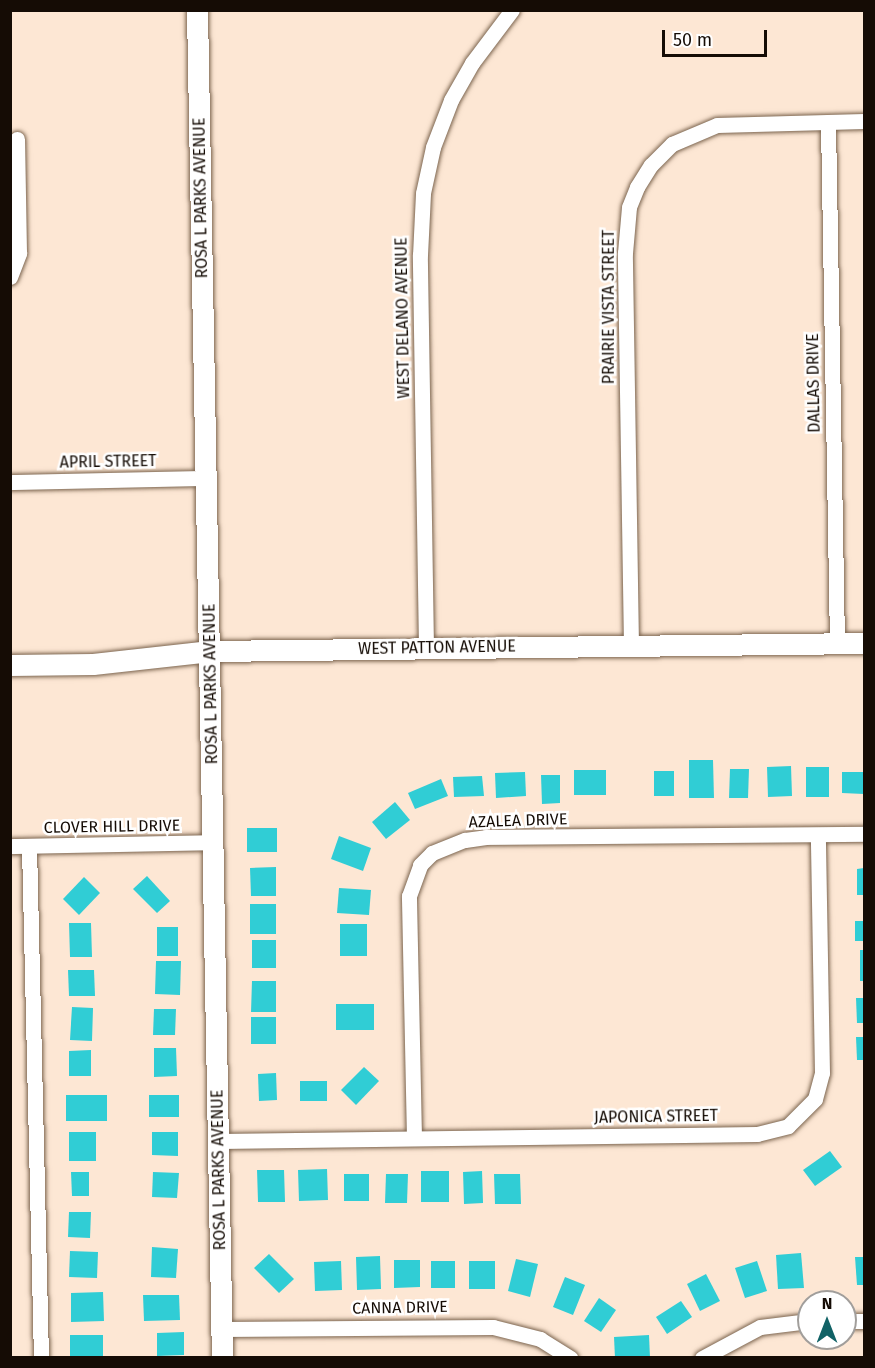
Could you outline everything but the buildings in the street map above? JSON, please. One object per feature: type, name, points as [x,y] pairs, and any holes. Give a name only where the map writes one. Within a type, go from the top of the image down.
[{"type":"street","name":"ROSA L PARKS AVENUE","points":[[197,10],[222,1358]]},
{"type":"street","name":"WEST DELANO AVENUE","points":[[426,648],[420,255],[423,193],[433,147],[451,100],[509,11]]},
{"type":"street","name":"PRAIRIE VISTA STREET","points":[[631,646],[625,253],[629,207],[651,165],[672,144],[696,131],[735,123],[864,121]]},
{"type":"street","name":"DALLAS DRIVE","points":[[828,122],[837,643]]},
{"type":"street","points":[[10,277],[19,253],[17,139]]},
{"type":"street","name":"APRIL STREET","points":[[10,482],[206,478]]},
{"type":"street","name":"WEST PATTON AVENUE","points":[[10,665],[93,664],[210,651],[864,643]]},
{"type":"street","name":"AZALEA DRIVE","points":[[414,1138],[409,896],[420,865],[432,853],[465,840],[486,837],[864,834]]},
{"type":"street","name":"JAPONICA STREET","points":[[219,1141],[757,1134],[778,1130],[797,1120],[815,1099],[822,1073],[818,835]]},
{"type":"street","name":"CLOVER HILL DRIVE","points":[[10,846],[214,842]]},
{"type":"street","points":[[29,846],[41,1358]]},
{"type":"street","points":[[702,1358],[760,1327],[797,1322]]},
{"type":"street","name":"CANNA DRIVE","points":[[222,1329],[493,1327],[540,1339],[570,1358]]}]
